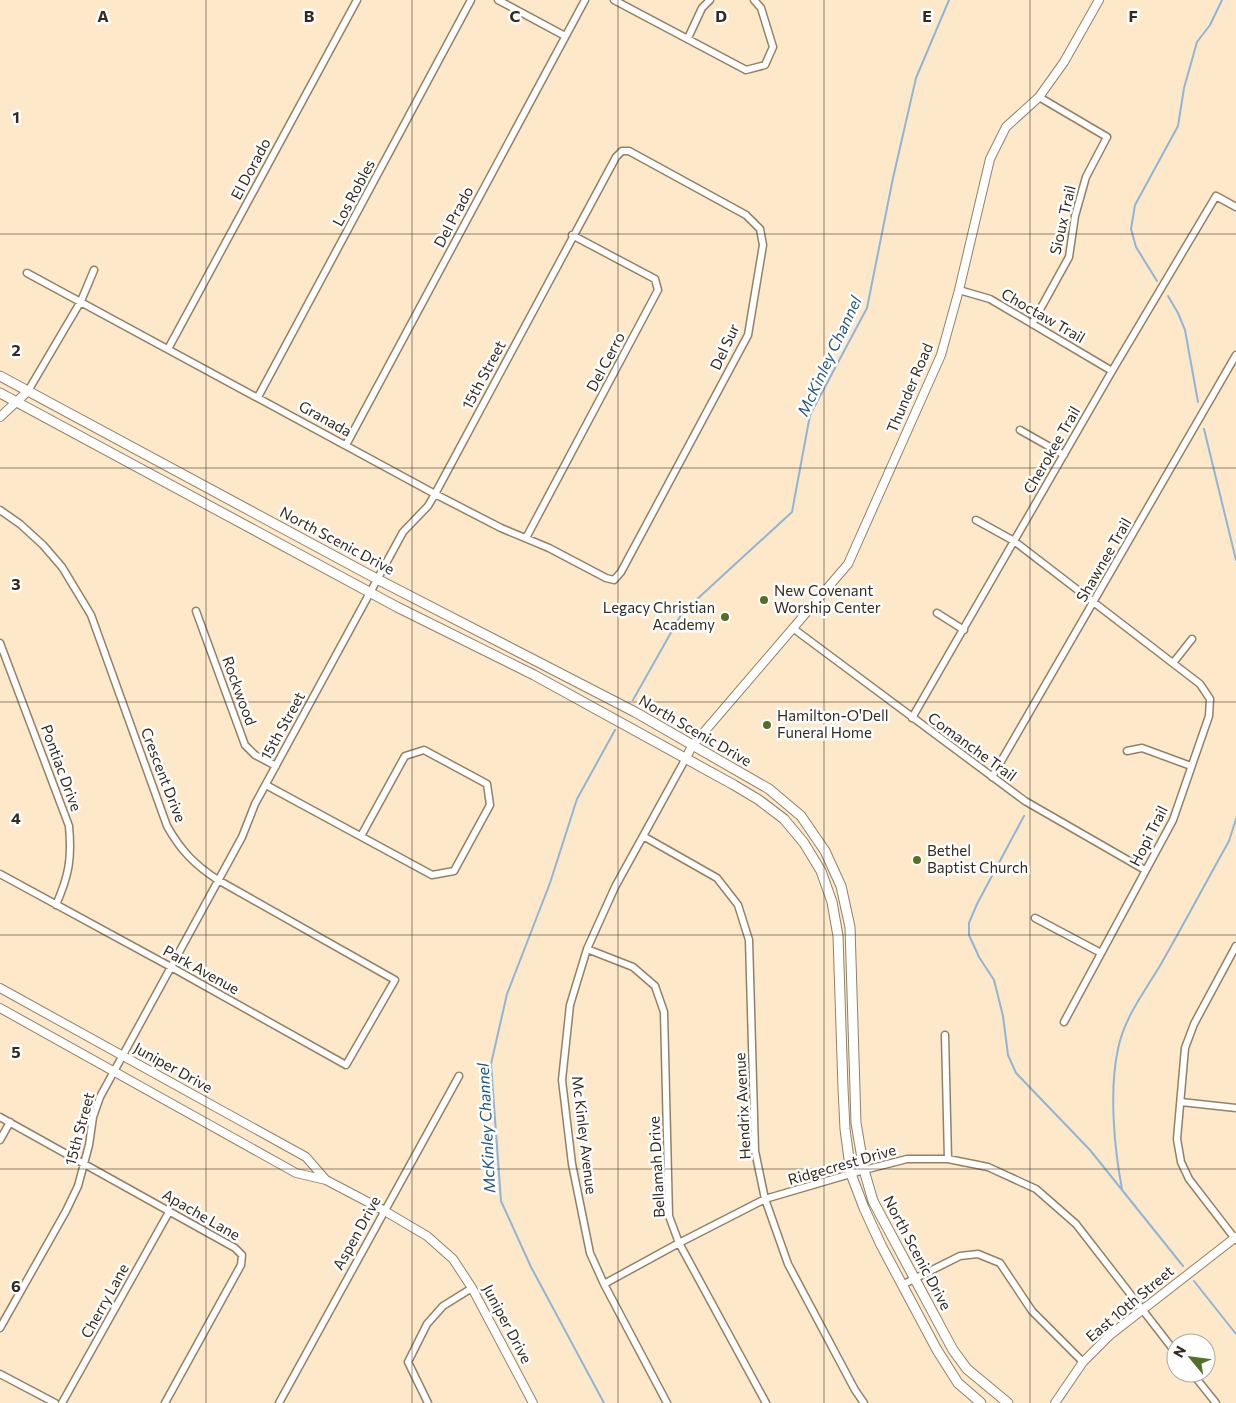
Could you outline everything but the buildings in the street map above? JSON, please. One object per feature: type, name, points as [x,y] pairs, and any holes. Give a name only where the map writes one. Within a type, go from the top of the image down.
[{"type":"main road","name":"North Scenic Drive","points":[[0,376],[378,579],[635,712],[769,789],[801,816],[825,850],[841,886],[848,918],[852,981],[856,1123],[864,1170],[873,1201],[953,1350],[966,1369],[1008,1403]]},
{"type":"main road","name":"North Scenic Drive","points":[[0,393],[370,592],[534,675],[759,800],[784,819],[804,843],[821,871],[832,902],[838,936],[844,1096],[851,1174],[874,1230],[937,1350],[958,1383],[981,1403]]},
{"type":"street","name":"El Dorado","points":[[168,349],[357,0]]},
{"type":"street","name":"Los Robles","points":[[258,397],[471,0]]},
{"type":"street","points":[[498,0],[566,36]]},
{"type":"street","name":"Del Prado","points":[[346,445],[585,0]]},
{"type":"street","points":[[614,0],[746,70],[764,65],[773,47],[761,8],[754,0]]},
{"type":"street","points":[[688,38],[702,8],[710,0]]},
{"type":"street","name":"Thunder Road","points":[[686,758],[692,746],[848,564],[941,355],[959,290],[990,159],[1006,127],[1039,97],[1064,62],[1099,0]]},
{"type":"street","name":"Sioux Trail","points":[[1032,324],[1069,257],[1075,216],[1086,177],[1107,137],[1039,97]]},
{"type":"street","name":"15th Street","points":[[0,1328],[66,1211],[78,1186],[93,1117],[100,1097],[114,1070],[242,837],[255,804],[403,532],[428,506],[436,494],[572,236],[616,157],[622,151]]},
{"type":"street","name":"Del Sur","points":[[614,580],[621,572],[748,335],[763,245],[760,229],[746,214],[629,152],[622,151]]},
{"type":"street","name":"Cherokee Trail","points":[[912,718],[1112,371],[1216,196],[1236,207]]},
{"type":"street","name":"Del Cerro","points":[[526,538],[658,290],[655,279],[572,236]]},
{"type":"street","points":[[0,417],[28,391],[81,301],[94,270]]},
{"type":"street","name":"Granada","points":[[27,273],[436,494],[502,528],[606,578],[614,580]]},
{"type":"street","name":"Choctaw Trail","points":[[959,290],[990,299],[1112,371]]},
{"type":"street","name":"Shawnee Trail","points":[[992,777],[1236,355]]},
{"type":"street","points":[[1020,430],[1064,455]]},
{"type":"street","name":"Crescent Drive","points":[[0,510],[20,524],[43,545],[62,567],[91,615],[167,826],[185,853],[200,869],[218,880],[395,980],[371,1023]]},
{"type":"street","name":"Hopi Trail","points":[[976,520],[1014,541],[1094,602],[1200,684],[1210,699],[1209,716],[1173,820],[1064,1022]]},
{"type":"street","name":"Rockwood","points":[[196,611],[245,746],[276,766]]},
{"type":"street","points":[[937,613],[964,630]]},
{"type":"street","name":"Comanche Trail","points":[[794,629],[1033,807],[1145,870]]},
{"type":"street","points":[[1173,663],[1192,639]]},
{"type":"street","name":"Pontiac Drive","points":[[0,643],[69,826],[71,844],[69,871],[56,905]]},
{"type":"street","points":[[534,675],[540,664]]},
{"type":"street","points":[[1127,751],[1142,748],[1191,766]]},
{"type":"street","points":[[266,784],[432,875],[454,871],[490,805],[486,784],[424,750],[405,756],[361,836]]},
{"type":"street","name":"Mc Kinley Avenue","points":[[667,1403],[604,1284],[590,1253],[572,1164],[562,1080],[570,1005],[587,950],[615,887],[686,758]]},
{"type":"street","name":"Hendrix Avenue","points":[[643,836],[717,878],[738,905],[749,940],[755,1151],[765,1200],[788,1264],[855,1390],[864,1403]]},
{"type":"street","name":"Park Avenue","points":[[0,874],[346,1065],[371,1023]]},
{"type":"street","points":[[1035,918],[1101,953]]},
{"type":"street","points":[[1236,946],[1194,1024],[1185,1048],[1177,1139],[1180,1162],[1189,1179],[1236,1239]]},
{"type":"street","name":"Bellamah Drive","points":[[587,950],[633,967],[654,986],[664,1012],[669,1216],[679,1243],[766,1403]]},
{"type":"street","points":[[840,982],[852,981]]},
{"type":"street","name":"Juniper Drive","points":[[0,988],[306,1157],[326,1180]]},
{"type":"street","name":"Juniper Drive","points":[[0,1008],[296,1173],[326,1180],[427,1236],[454,1259],[472,1288],[534,1403]]},
{"type":"street","points":[[945,1035],[948,1159]]},
{"type":"street","name":"Aspen Drive","points":[[279,1403],[383,1210],[459,1076]]},
{"type":"street","points":[[1181,1102],[1236,1108]]},
{"type":"street","name":"Apache Lane","points":[[0,1117],[235,1248],[242,1255],[241,1265],[165,1403]]},
{"type":"street","points":[[0,1140],[10,1122]]},
{"type":"street","name":"Ridgecrest Drive","points":[[604,1284],[679,1243],[765,1200],[864,1170],[908,1159],[948,1159],[988,1167],[1036,1189],[1076,1224],[1166,1339]]},
{"type":"street","name":"Cherry Lane","points":[[62,1403],[169,1212]]},
{"type":"street","name":"East 10th Street","points":[[1055,1403],[1083,1362],[1110,1335],[1236,1239]]},
{"type":"street","points":[[902,1285],[960,1256],[978,1254],[1000,1263],[1032,1311],[1083,1362]]},
{"type":"street","points":[[428,1403],[408,1362],[427,1324],[443,1306],[472,1288]]},
{"type":"street","points":[[0,1374],[54,1403]]},
{"type":"street","points":[[1200,1383],[1216,1403]]},
{"type":"waterway","name":"McKinley Channel","points":[[633,700],[682,613],[792,512],[810,415],[867,308],[893,178],[916,78],[949,0]]},
{"type":"waterway","points":[[1157,281],[1136,247],[1131,229],[1135,205],[1178,126],[1184,88],[1197,42],[1210,25],[1222,0]]},
{"type":"waterway","points":[[1168,296],[1185,330],[1198,402]]},
{"type":"waterway","points":[[1204,429],[1236,560]]},
{"type":"waterway","name":"McKinley Channel","points":[[604,1403],[531,1267],[501,1201],[491,1064],[507,994],[550,883],[577,799],[615,730]]},
{"type":"waterway","points":[[1024,816],[977,904],[969,923],[969,935],[979,957],[994,980],[1003,1016],[1008,1055],[1016,1073],[1090,1150],[1183,1266]]},
{"type":"waterway","points":[[1122,1189],[1115,1137],[1113,1100],[1115,1065],[1121,1038],[1136,1005],[1170,949],[1229,841],[1236,819]]},
{"type":"waterway","points":[[1194,1281],[1236,1334]]},
{"type":"place","name":"New Covenant Worship Center","points":[[764,600]]},
{"type":"place","name":"Legacy Christian Academy","points":[[725,617]]},
{"type":"place","name":"Hamilton-O'Dell Funeral Home","points":[[767,725]]},
{"type":"place","name":"Bethel Baptist Church","points":[[917,860]]}]
